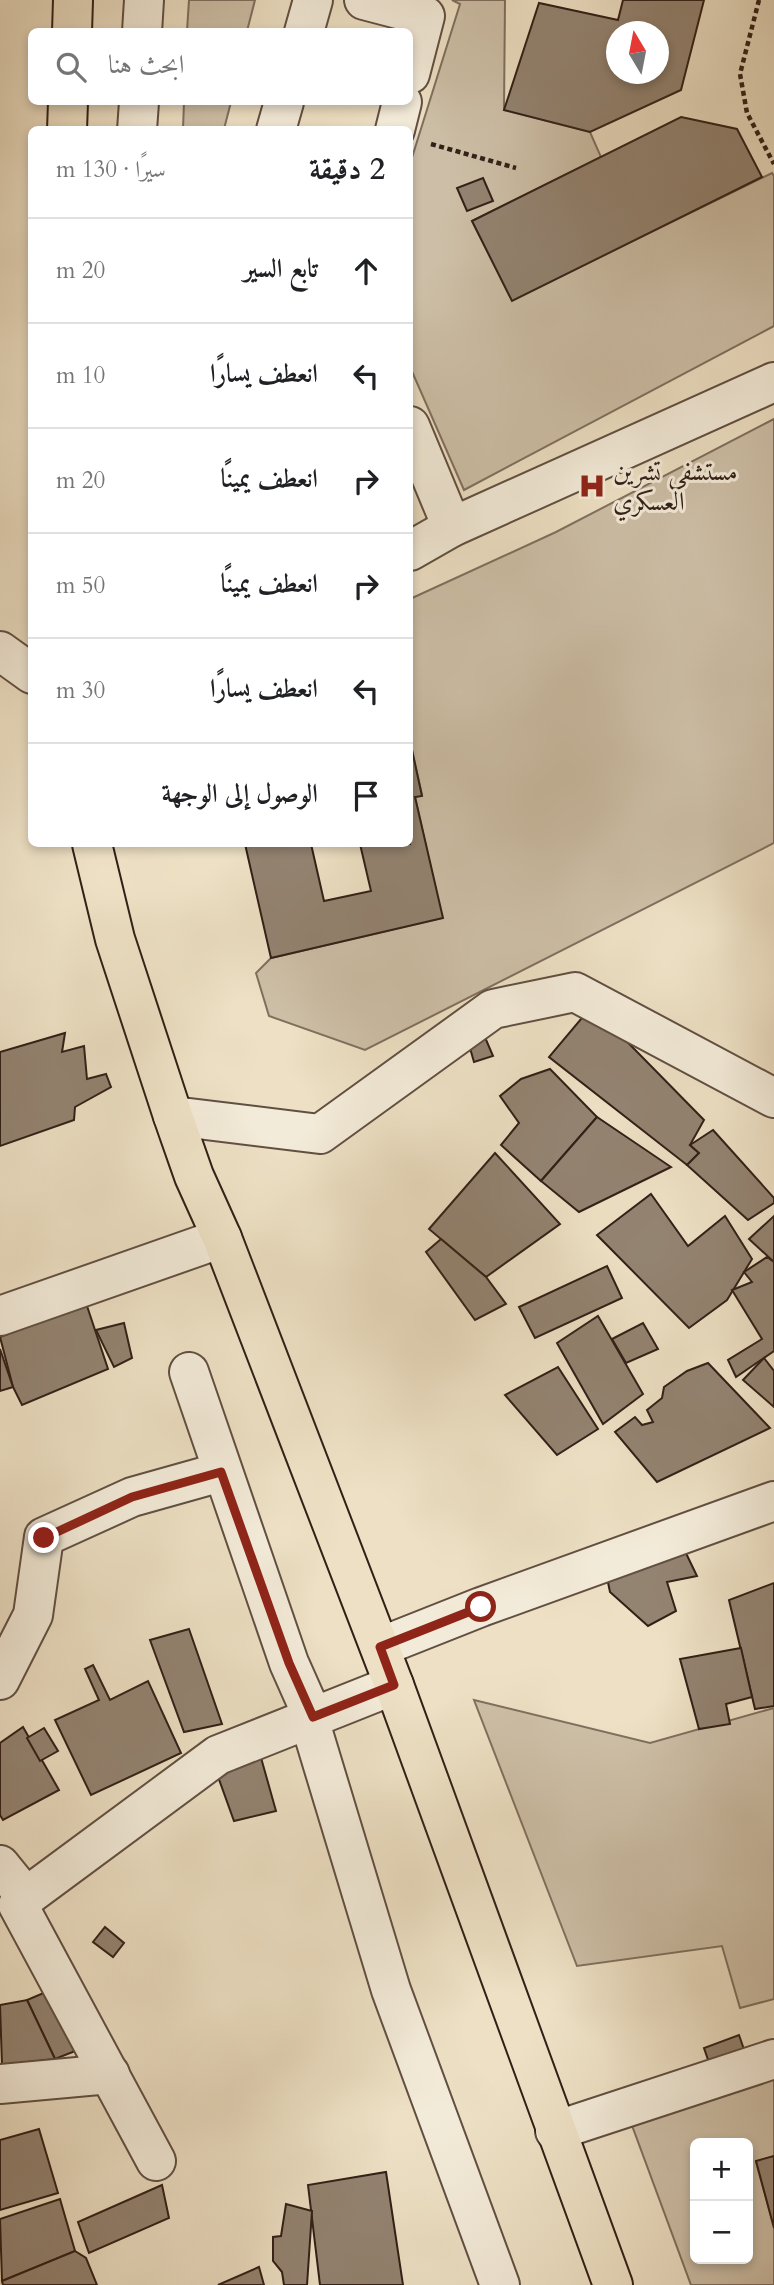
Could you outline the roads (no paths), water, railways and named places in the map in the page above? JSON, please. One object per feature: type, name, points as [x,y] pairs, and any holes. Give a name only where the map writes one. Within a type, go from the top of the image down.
[{"type":"main road","points":[[72,28],[73,0]]},
{"type":"main road","points":[[67,126],[68,105]]},
{"type":"main road","points":[[93,847],[115,939],[194,1176],[222,1238],[380,1647],[613,2285]]},
{"type":"street","points":[[142,28],[144,0]]},
{"type":"street","points":[[305,28],[313,0]]},
{"type":"street","points":[[365,0],[425,16],[413,62]]},
{"type":"street","points":[[137,126],[139,105]]},
{"type":"street","points":[[277,126],[283,105]]},
{"type":"street","points":[[403,105],[407,126]]},
{"type":"street","points":[[413,549],[452,527],[774,382]]},
{"type":"street","points":[[413,433],[452,527]]},
{"type":"street","points":[[0,651],[28,671]]},
{"type":"street","points":[[173,1116],[320,1134],[493,1009],[575,992],[774,1098]]},
{"type":"street","points":[[0,1316],[222,1238]]},
{"type":"street","points":[[189,1372],[221,1472],[311,1718],[391,1990],[500,2285]]},
{"type":"street","points":[[0,1680],[33,1615],[44,1538],[132,1497],[221,1472]]},
{"type":"street","points":[[380,1647],[481,1607],[774,1501]]},
{"type":"street","points":[[15,1908],[218,1755],[394,1685]]},
{"type":"street","points":[[0,1865],[15,1908],[110,2074],[156,2161]]},
{"type":"street","points":[[555,2131],[774,2059]]},
{"type":"street","points":[[0,2084],[110,2074]]},
{"type":"place","name":"مستشفى تشرين العسكري","points":[[592,486]]}]
